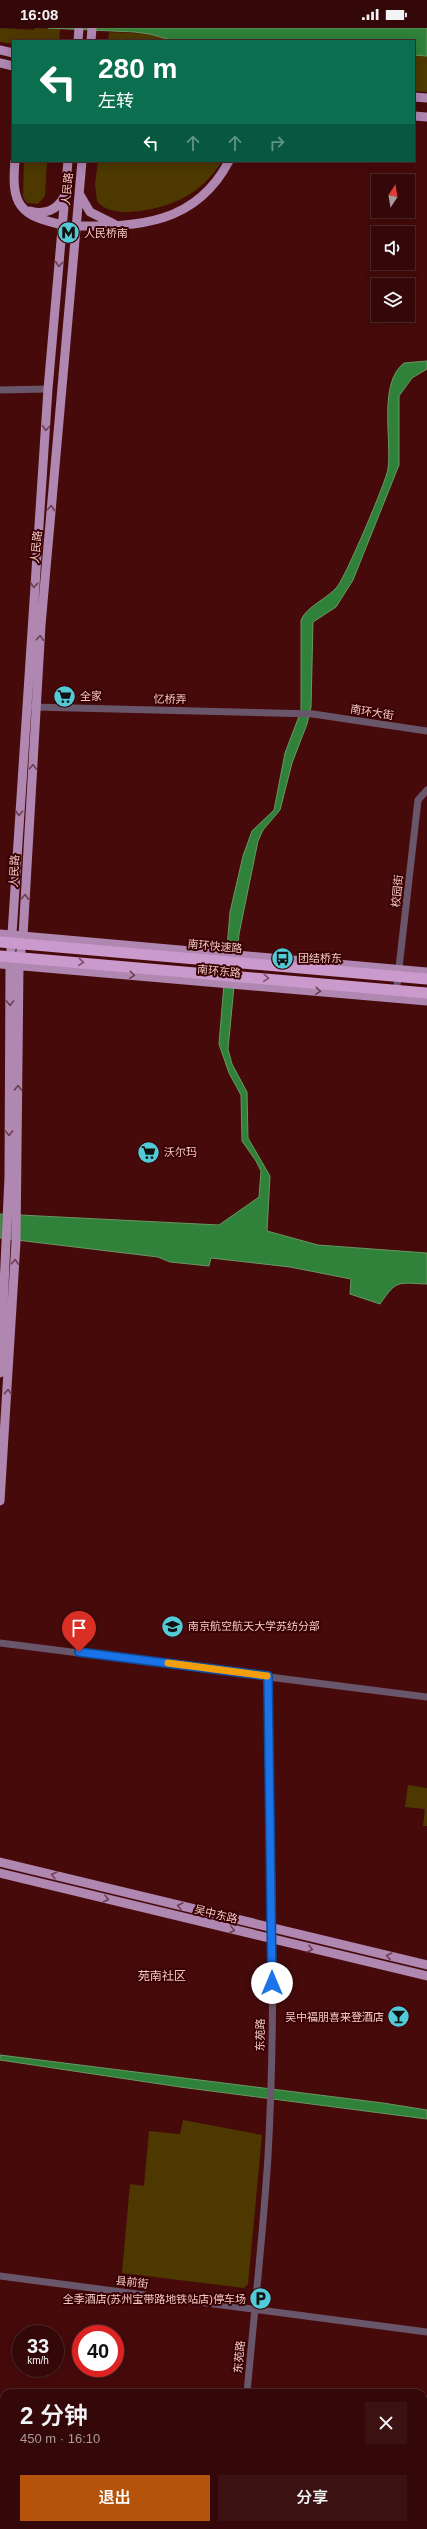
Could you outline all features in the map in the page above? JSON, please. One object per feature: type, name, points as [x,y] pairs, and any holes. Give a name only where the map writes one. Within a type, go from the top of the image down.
[{"type":"highway","name":"南环快速路","points":[[0,942],[427,979]]},
{"type":"highway","points":[[0,956],[427,993]]},
{"type":"main road","points":[[78,40],[79,28]]},
{"type":"main road","points":[[91,40],[92,28]]},
{"type":"main road","points":[[0,50],[12,53]]},
{"type":"main road","points":[[0,64],[12,66]]},
{"type":"main road","points":[[415,97],[427,98]]},
{"type":"main road","points":[[415,116],[427,117]]},
{"type":"main road","points":[[15,162],[14,190],[23,208],[43,221],[63,225]]},
{"type":"main road","name":"人民路","points":[[14,964],[12,935],[26,707],[48,389],[68,162]]},
{"type":"main road","name":"人民路","points":[[14,964],[23,936],[36,708],[82,162]]},
{"type":"main road","points":[[76,226],[125,226],[162,219],[190,206],[211,188],[228,162]]},
{"type":"main road","points":[[79,190],[82,202],[90,212],[106,221],[125,226]]},
{"type":"main road","points":[[23,208],[40,212],[54,210],[62,202],[66,191]]},
{"type":"main road","name":"南环东路","points":[[0,934],[241,954],[427,972]]},
{"type":"main road","name":"南环东路","points":[[0,964],[14,964],[427,1001]]},
{"type":"main road","points":[[0,1373],[6,1241],[14,964]]},
{"type":"main road","points":[[0,1501],[17,1211],[14,964]]},
{"type":"main road","name":"吴中东路","points":[[0,1862],[427,1965]]},
{"type":"main road","name":"吴中东路","points":[[0,1873],[272,1940],[427,1976]]},
{"type":"street","points":[[0,390],[48,389]]},
{"type":"street","name":"忆桥弄","points":[[26,707],[313,714]]},
{"type":"street","name":"南环大街","points":[[313,714],[427,731]]},
{"type":"street","name":"校园街","points":[[396,998],[418,800],[427,790]]},
{"type":"street","points":[[0,1643],[427,1697]]},
{"type":"street","name":"东苑路","points":[[247,2389],[268,2156],[273,1929],[268,1676]]},
{"type":"street","name":"县前街","points":[[0,2276],[427,2332]]},
{"type":"shaded area","points":[[0,28],[34,30],[35,28],[60,29],[59,40],[12,40],[12,44],[0,42]]},
{"type":"shaded area","points":[[48,28],[427,28],[427,56],[415,55],[415,40],[171,40],[150,34]]},
{"type":"shaded area","points":[[109,32],[150,34],[171,40],[108,40]]},
{"type":"shaded area","points":[[415,55],[427,56],[427,92],[415,91]]},
{"type":"shaded area","points":[[24,162],[47,162],[45,196],[38,204],[27,203],[23,197]]},
{"type":"shaded area","points":[[98,162],[221,162],[204,183],[193,192],[169,204],[142,211],[115,211],[103,207],[97,201],[95,184]]},
{"type":"shaded area","points":[[427,361],[427,369],[412,378],[399,396],[399,465],[353,580],[336,607],[313,622],[311,707],[307,724],[292,763],[280,810],[263,830],[258,841],[239,934],[228,1049],[232,1064],[247,1092],[248,1138],[270,1176],[267,1231],[318,1245],[427,1253],[427,1284],[399,1284],[390,1290],[380,1304],[350,1294],[351,1279],[290,1267],[211,1258],[209,1266],[170,1262],[158,1257],[0,1238],[0,1214],[219,1225],[259,1197],[261,1171],[242,1141],[241,1095],[229,1073],[219,1044],[230,912],[243,856],[252,831],[274,810],[285,753],[301,711],[301,620],[312,607],[337,587],[356,549],[386,477],[389,457],[389,398],[391,384],[396,372],[404,363]]},
{"type":"shaded area","points":[[408,1785],[427,1788],[427,1826],[423,1826],[425,1809],[405,1807]]},
{"type":"shaded area","points":[[0,2055],[383,2103],[427,2110],[427,2119],[180,2087],[0,2060]]},
{"type":"shaded area","points":[[183,2120],[262,2135],[248,2284],[244,2288],[122,2273],[130,2184],[144,2186],[149,2131],[180,2134]]},
{"type":"slow traffic","points":[[168,1663],[267,1676]]},
{"type":"place","name":"人民桥南","points":[[69,233]]},
{"type":"place","name":"全家","points":[[65,696]]},
{"type":"place","name":"团结桥东","points":[[283,958]]},
{"type":"place","name":"沃尔玛","points":[[148,1152]]},
{"type":"place","name":"南京航空航天大学苏纺分部","points":[[173,1626]]},
{"type":"place","name":"吴中福朋喜来登酒店","points":[[399,2017]]},
{"type":"place","name":"全季酒店(苏州宝带路地铁站店)停车场","points":[[261,2299]]},
{"type":"district","name":"苑南社区","points":[[162,1976]]},
{"type":"route","points":[[79,1652],[268,1676],[273,1929],[272,1983]]}]
